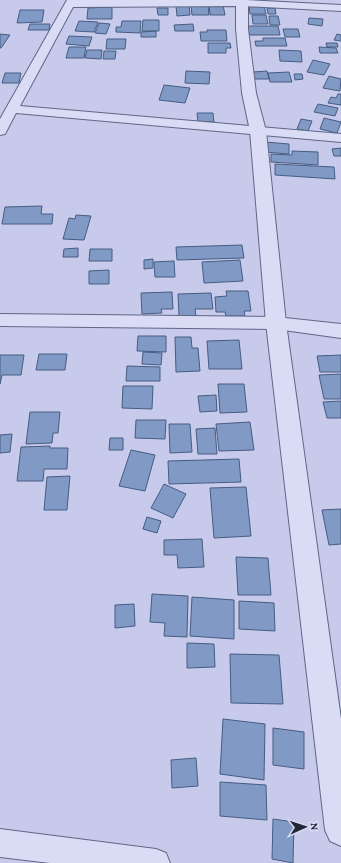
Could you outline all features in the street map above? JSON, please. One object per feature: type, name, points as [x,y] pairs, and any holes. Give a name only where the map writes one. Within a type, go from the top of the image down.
[{"type":"street","points":[[242,1],[242,29],[249,93],[258,131],[276,323],[341,830]]},
{"type":"street","points":[[0,131],[72,2],[242,1],[341,8]]},
{"type":"street","points":[[13,109],[341,138]]},
{"type":"street","points":[[0,320],[276,323],[341,331]]},
{"type":"street","points":[[0,843],[156,863]]},
{"type":"building","points":[[189,5],[190,15],[177,16],[176,6]]},
{"type":"building","points":[[208,5],[209,15],[192,15],[191,6]]},
{"type":"building","points":[[209,5],[223,5],[225,15],[210,15]]},
{"type":"building","points":[[249,6],[264,6],[266,14],[250,14]]},
{"type":"building","points":[[112,7],[112,19],[87,19],[88,8]]},
{"type":"building","points":[[157,8],[168,8],[168,15],[158,15]]},
{"type":"building","points":[[267,8],[275,8],[276,14],[268,14]]},
{"type":"building","points":[[20,10],[44,10],[42,22],[17,23]]},
{"type":"building","points":[[252,15],[266,15],[268,24],[253,24]]},
{"type":"building","points":[[269,16],[278,16],[280,25],[270,25]]},
{"type":"building","points":[[309,18],[323,19],[322,26],[308,24]]},
{"type":"building","points":[[143,20],[159,20],[159,31],[142,31]]},
{"type":"building","points":[[79,21],[98,22],[94,32],[75,31]]},
{"type":"building","points":[[122,21],[141,21],[140,33],[116,32],[116,27],[121,27]]},
{"type":"building","points":[[99,23],[110,24],[106,34],[95,33]]},
{"type":"building","points":[[30,24],[50,24],[49,30],[28,30]]},
{"type":"building","points":[[193,24],[194,31],[175,31],[174,25]]},
{"type":"building","points":[[248,26],[278,26],[280,35],[249,35]]},
{"type":"building","points":[[283,29],[298,29],[300,37],[285,37]]},
{"type":"building","points":[[207,30],[226,30],[227,41],[201,41],[200,32],[207,32]]},
{"type":"building","points":[[156,31],[156,37],[141,37],[141,32]]},
{"type":"building","points":[[0,34],[10,35],[1,48],[0,48]]},
{"type":"building","points":[[337,34],[341,35],[341,41],[334,40]]},
{"type":"building","points":[[69,36],[92,37],[89,46],[66,44]]},
{"type":"building","points":[[263,38],[285,38],[287,46],[256,46],[255,41],[263,41]]},
{"type":"building","points":[[107,39],[126,39],[125,49],[106,49]]},
{"type":"building","points":[[208,43],[230,43],[231,48],[226,48],[226,53],[208,53]]},
{"type":"building","points":[[326,43],[337,43],[338,47],[327,47]]},
{"type":"building","points":[[69,47],[86,47],[84,58],[66,58]]},
{"type":"building","points":[[319,47],[336,48],[338,53],[320,53]]},
{"type":"building","points":[[87,50],[102,50],[101,59],[85,58]]},
{"type":"building","points":[[279,50],[301,51],[302,62],[280,61]]},
{"type":"building","points":[[104,51],[116,51],[115,59],[103,59]]},
{"type":"building","points":[[313,60],[330,64],[324,75],[307,72]]},
{"type":"building","points":[[186,71],[210,72],[209,84],[185,83]]},
{"type":"building","points":[[267,71],[269,79],[254,79],[253,72]]},
{"type":"building","points":[[289,72],[292,82],[270,82],[268,73]]},
{"type":"building","points":[[5,73],[21,73],[19,83],[2,83]]},
{"type":"building","points":[[294,74],[302,74],[303,79],[295,80]]},
{"type":"building","points":[[329,76],[341,79],[340,91],[323,88]]},
{"type":"building","points":[[164,85],[190,88],[185,103],[159,100]]},
{"type":"building","points":[[338,94],[341,94],[341,105],[328,103],[331,97],[336,98]]},
{"type":"building","points":[[318,104],[338,108],[335,116],[314,112]]},
{"type":"building","points":[[197,113],[213,113],[214,122],[198,122]]},
{"type":"building","points":[[324,118],[341,122],[337,133],[320,129]]},
{"type":"building","points":[[301,119],[312,121],[308,131],[297,129]]},
{"type":"building","points":[[265,142],[289,144],[289,154],[264,152]]},
{"type":"building","points":[[341,148],[341,156],[334,156],[332,149]]},
{"type":"building","points":[[292,151],[318,152],[318,165],[271,162],[271,154],[292,155]]},
{"type":"building","points":[[275,164],[334,167],[335,179],[275,175]]},
{"type":"building","points":[[42,206],[41,214],[53,214],[52,224],[2,224],[5,207]]},
{"type":"building","points":[[76,215],[91,216],[84,240],[63,239],[69,218],[75,219]]},
{"type":"building","points":[[242,245],[244,258],[177,260],[176,247]]},
{"type":"building","points":[[78,248],[78,257],[63,257],[64,249]]},
{"type":"building","points":[[90,249],[112,249],[112,261],[89,261]]},
{"type":"building","points":[[153,259],[153,268],[144,269],[144,260]]},
{"type":"building","points":[[240,260],[243,281],[204,283],[202,262]]},
{"type":"building","points":[[174,261],[175,277],[155,277],[154,262]]},
{"type":"building","points":[[109,270],[109,284],[89,284],[89,271]]},
{"type":"building","points":[[226,291],[248,291],[251,311],[244,311],[245,316],[226,316],[225,312],[216,312],[215,297],[227,296]]},
{"type":"building","points":[[172,292],[173,309],[161,309],[162,313],[142,314],[141,293]]},
{"type":"building","points":[[211,293],[213,309],[195,309],[196,316],[179,316],[178,294]]},
{"type":"building","points":[[138,336],[166,336],[166,352],[137,351]]},
{"type":"building","points":[[175,337],[191,337],[192,348],[198,348],[200,371],[176,372]]},
{"type":"building","points":[[239,340],[242,369],[209,369],[207,341]]},
{"type":"building","points":[[143,352],[162,353],[161,365],[142,364]]},
{"type":"building","points":[[39,354],[67,354],[65,370],[36,370]]},
{"type":"building","points":[[0,355],[24,355],[21,375],[2,375],[0,384]]},
{"type":"building","points":[[341,355],[341,372],[320,372],[317,356]]},
{"type":"building","points":[[127,366],[160,367],[160,381],[126,381]]},
{"type":"building","points":[[341,374],[341,399],[324,399],[319,375]]},
{"type":"building","points":[[218,384],[244,384],[247,412],[220,413]]},
{"type":"building","points":[[123,386],[153,386],[152,409],[122,408]]},
{"type":"building","points":[[216,395],[217,411],[200,412],[198,396]]},
{"type":"building","points":[[341,401],[341,418],[327,418],[323,402]]},
{"type":"building","points":[[30,412],[60,412],[58,433],[53,433],[52,443],[26,444]]},
{"type":"building","points":[[136,420],[166,420],[165,439],[135,438]]},
{"type":"building","points":[[250,422],[254,450],[219,451],[216,424]]},
{"type":"building","points":[[169,424],[190,424],[192,452],[170,453]]},
{"type":"building","points":[[215,428],[217,454],[198,454],[196,429]]},
{"type":"building","points":[[12,434],[10,452],[0,453],[0,435]]},
{"type":"building","points":[[110,438],[123,438],[123,450],[109,450]]},
{"type":"building","points":[[50,446],[50,448],[68,448],[67,469],[44,469],[43,481],[17,481],[21,447]]},
{"type":"building","points":[[131,450],[155,455],[145,491],[119,486]]},
{"type":"building","points":[[239,459],[241,482],[169,484],[168,461]]},
{"type":"building","points":[[70,476],[67,510],[44,510],[47,477]]},
{"type":"building","points":[[164,484],[186,494],[173,518],[151,508]]},
{"type":"building","points":[[246,487],[251,536],[214,538],[210,488]]},
{"type":"building","points":[[341,509],[341,544],[329,545],[322,510]]},
{"type":"building","points":[[147,517],[161,521],[157,533],[143,529]]},
{"type":"building","points":[[202,539],[204,567],[178,568],[177,555],[164,555],[164,540]]},
{"type":"building","points":[[236,557],[268,558],[271,595],[238,595]]},
{"type":"building","points":[[152,594],[188,596],[187,637],[164,636],[165,623],[150,622]]},
{"type":"building","points":[[192,597],[234,600],[234,639],[190,636]]},
{"type":"building","points":[[239,601],[274,603],[275,631],[239,629]]},
{"type":"building","points":[[134,604],[135,626],[115,628],[115,605]]},
{"type":"building","points":[[187,643],[214,644],[215,667],[187,668]]},
{"type":"building","points":[[230,654],[279,655],[283,704],[231,703]]},
{"type":"building","points":[[223,719],[265,724],[264,780],[220,774]]},
{"type":"building","points":[[273,728],[304,732],[304,769],[273,765]]},
{"type":"building","points":[[196,758],[198,786],[172,788],[171,760]]},
{"type":"building","points":[[220,782],[266,785],[267,820],[220,816]]},
{"type":"building","points":[[273,819],[294,822],[293,863],[272,859]]}]
